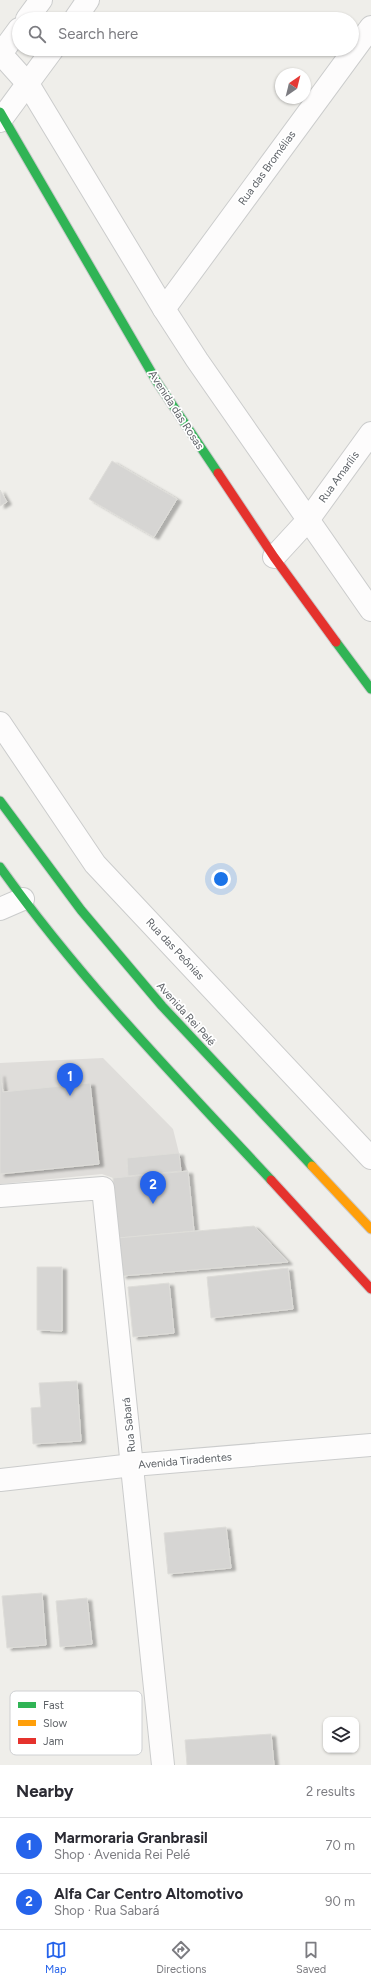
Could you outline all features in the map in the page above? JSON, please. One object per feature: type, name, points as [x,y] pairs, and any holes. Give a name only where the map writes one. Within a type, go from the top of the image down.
[{"type":"main road","name":"Avenida das Rosas","points":[[1,116],[157,382],[274,557],[371,689]]},
{"type":"main road","name":"Avenida Rei Pelé","points":[[0,801],[76,904],[162,1006],[371,1229]]},
{"type":"main road","points":[[0,867],[23,899],[134,1032],[371,1289]]},
{"type":"street","points":[[32,12],[40,0]]},
{"type":"street","points":[[79,12],[88,0]]},
{"type":"street","name":"Rua das Bromélias","points":[[359,43],[371,27]]},
{"type":"street","points":[[12,39],[1,54],[28,84],[164,309],[371,610]]},
{"type":"street","points":[[1,116],[28,84],[48,56]]},
{"type":"street","name":"Rua das Bromélias","points":[[164,309],[350,56]]},
{"type":"street","name":"Rua Amarílis","points":[[274,557],[308,520],[371,433]]},
{"type":"street","name":"Rua das Peônias","points":[[0,723],[95,864],[371,1158]]},
{"type":"street","points":[[0,909],[23,899]]},
{"type":"street","name":"Rua Sabará","points":[[0,1196],[103,1188],[163,1765]]},
{"type":"street","name":"Avenida Tiradentes","points":[[0,1480],[133,1465],[371,1445]]},
{"type":"shaded area","points":[[103,1058],[173,1129],[179,1153],[188,1171],[113,1178],[102,1174],[0,1184],[0,1063]]},
{"type":"building","points":[[112,461],[177,499],[154,537],[89,499]]},
{"type":"building","points":[[0,490],[7,502],[0,506]]},
{"type":"building","points":[[0,1074],[3,1092],[90,1083],[99,1164],[0,1174]]},
{"type":"building","points":[[179,1153],[181,1171],[128,1176],[127,1158]]},
{"type":"building","points":[[188,1171],[194,1231],[118,1238],[113,1178]]},
{"type":"building","points":[[254,1226],[288,1262],[122,1276],[118,1238]]},
{"type":"building","points":[[37,1267],[62,1267],[62,1331],[37,1330]]},
{"type":"building","points":[[288,1268],[293,1309],[211,1318],[207,1277]]},
{"type":"building","points":[[169,1283],[174,1333],[133,1337],[128,1287]]},
{"type":"building","points":[[77,1381],[81,1441],[33,1444],[31,1408],[41,1407],[39,1383]]},
{"type":"building","points":[[226,1527],[231,1568],[168,1574],[164,1533]]},
{"type":"building","points":[[42,1593],[46,1645],[7,1648],[2,1596]]},
{"type":"building","points":[[87,1598],[92,1644],[60,1647],[56,1601]]},
{"type":"building","points":[[271,1734],[274,1765],[187,1765],[185,1740]]},
{"type":"traffic: fast","points":[[0,112],[157,382],[218,473]]},
{"type":"traffic: fast","points":[[336,642],[371,689]]},
{"type":"traffic: fast","points":[[0,801],[81,910],[162,1006],[312,1166]]},
{"type":"traffic: fast","points":[[0,867],[96,989],[130,1028],[271,1180]]},
{"type":"traffic: slow","points":[[312,1166],[371,1229]]},
{"type":"traffic: jam","points":[[218,473],[274,557],[336,642]]},
{"type":"traffic: jam","points":[[271,1180],[371,1289]]},
{"type":"place","name":"Marmoraria Granbrasil","points":[[70,1096]]},
{"type":"place","name":"Alfa Car Centro Altomotivo","points":[[153,1204]]}]
